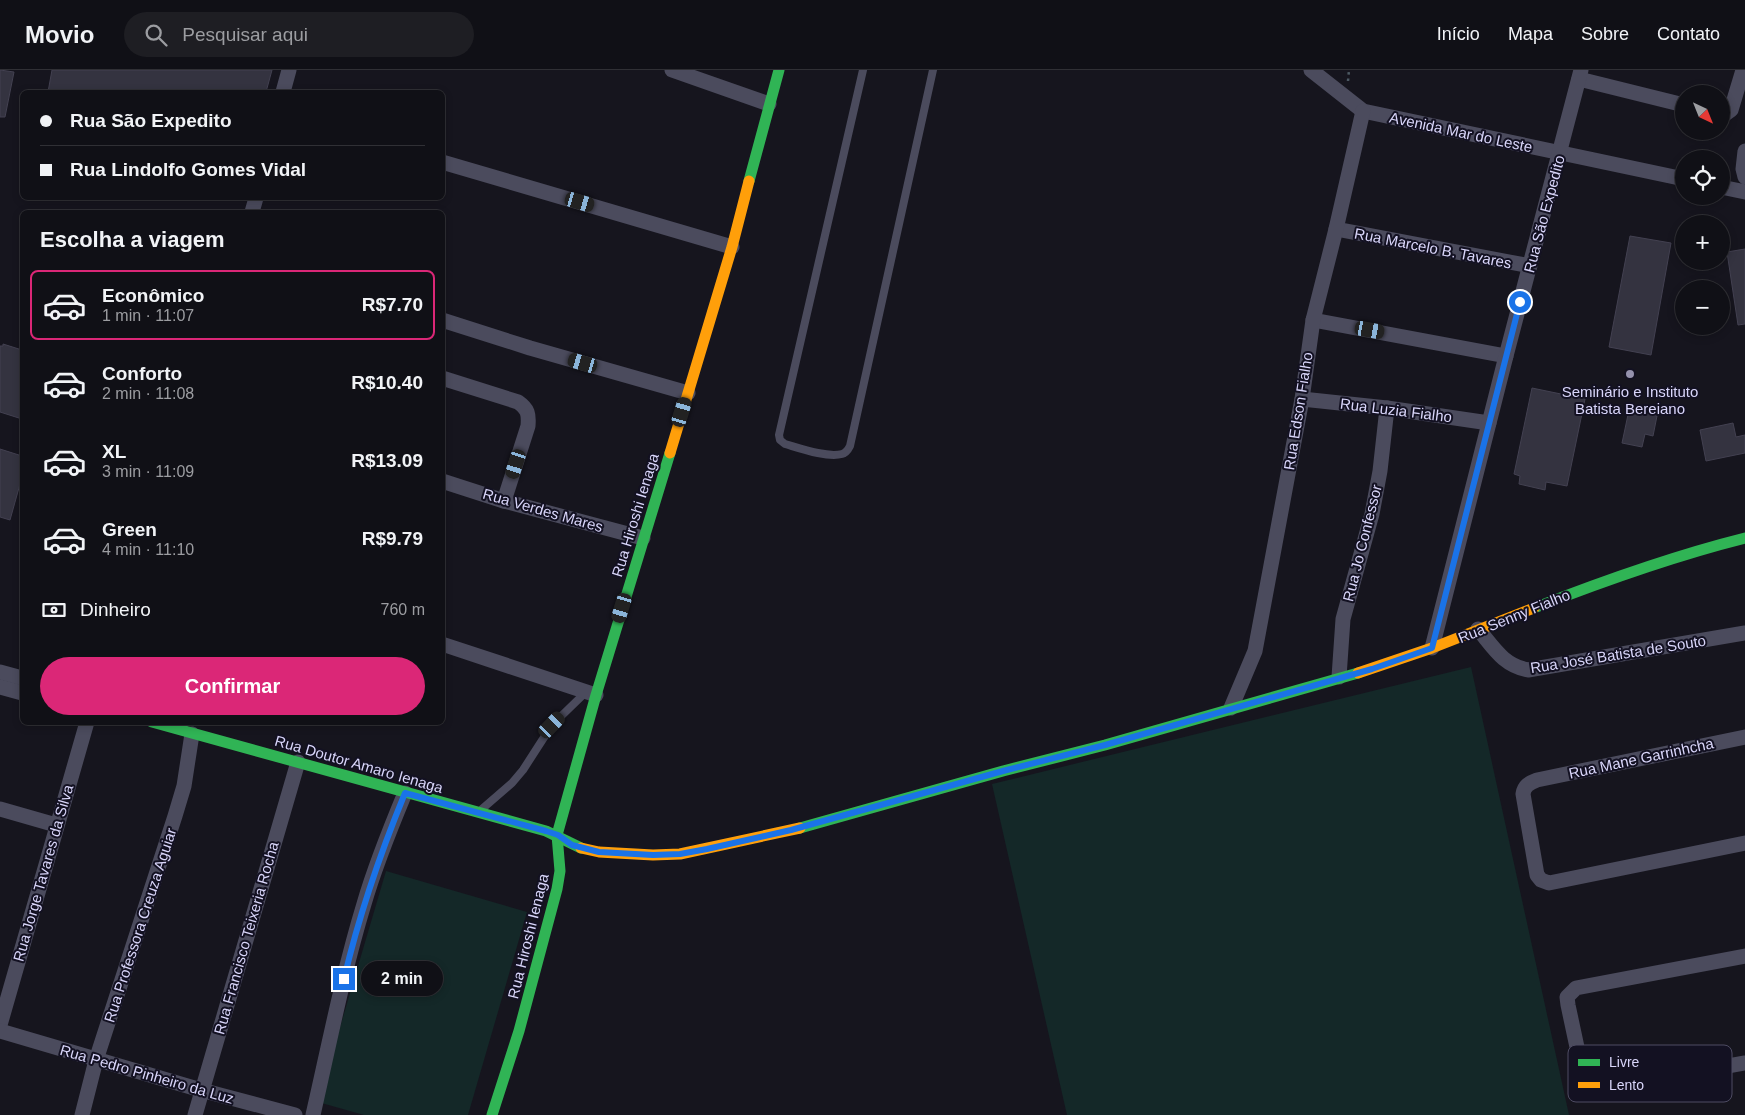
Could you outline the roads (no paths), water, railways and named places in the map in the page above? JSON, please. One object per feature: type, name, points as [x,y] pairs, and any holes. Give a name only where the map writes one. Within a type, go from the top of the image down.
[{"type":"street","points":[[284,90],[289,70]]},
{"type":"street","points":[[672,70],[769,104]]},
{"type":"street","name":"Rua Hiroshi Ienaga","points":[[492,1115],[519,1031],[557,888],[560,871],[558,835],[591,693],[643,538],[688,394],[732,247],[779,70]]},
{"type":"street","name":"Avenida Mar do Leste","points":[[1311,70],[1363,111],[1675,177]]},
{"type":"street","points":[[1730,111],[1732,110],[1743,70]]},
{"type":"street","points":[[1580,75],[1675,102]]},
{"type":"street","name":"Rua São Expedito","points":[[1432,648],[1580,75]]},
{"type":"street","name":"Rua Edson Fialho","points":[[1232,708],[1255,651],[1302,399],[1313,320],[1363,111]]},
{"type":"street","points":[[1745,151],[1743,169],[1745,177]]},
{"type":"street","points":[[445,163],[732,247]]},
{"type":"street","points":[[1730,189],[1745,192]]},
{"type":"street","name":"Rua Marcelo B. Tavares","points":[[1336,229],[1530,266]]},
{"type":"street","points":[[1313,320],[1506,356]]},
{"type":"street","points":[[445,321],[688,394]]},
{"type":"street","points":[[445,379],[518,402],[525,407],[529,415],[528,426],[504,501]]},
{"type":"street","name":"Rua Luzia Fialho","points":[[1302,399],[1387,408],[1490,423]]},
{"type":"street","name":"Rua Jo Confessor","points":[[1339,677],[1343,618],[1372,514],[1380,471],[1387,408]]},
{"type":"street","name":"Rua Verdes Mares","points":[[445,482],[504,501],[643,538]]},
{"type":"street","name":"Rua Senny Fialho","points":[[558,835],[572,845],[599,852],[653,855],[680,854],[791,830],[1105,745],[1386,664],[1432,648],[1600,582],[1713,546],[1745,538]]},
{"type":"street","name":"Rua José Batista de Souto","points":[[1478,629],[1505,660],[1515,668],[1528,670],[1745,633]]},
{"type":"street","points":[[445,645],[591,693]]},
{"type":"street","points":[[0,672],[20,677]]},
{"type":"street","points":[[0,687],[20,692]]},
{"type":"street","name":"Rua Jorge Tavares da Silva","points":[[0,1025],[86,725]]},
{"type":"street","name":"Rua Doutor Amaro Ienaga","points":[[162,725],[558,835]]},
{"type":"street","name":"Rua Professora Creuza Aguiar","points":[[82,1115],[96,1060],[184,786],[192,734]]},
{"type":"street","name":"Rua Mane Garrinhcha","points":[[1745,737],[1537,780],[1529,783],[1524,789],[1523,794],[1537,875],[1541,880],[1549,883],[1745,843]]},
{"type":"street","name":"Rua Francisco Teixeria Rocha","points":[[195,1115],[298,762]]},
{"type":"street","points":[[313,1115],[364,904],[377,864],[405,793]]},
{"type":"street","points":[[0,809],[56,825]]},
{"type":"street","points":[[1577,1045],[1567,997],[1576,988],[1745,956]]},
{"type":"street","name":"Rua Pedro Pinheiro da Luz","points":[[0,1031],[201,1090],[295,1115]]},
{"type":"street","points":[[1732,1066],[1745,1064]]},
{"type":"lane","points":[[863,70],[778,435],[784,444],[832,455],[842,454],[850,446],[933,70]]},
{"type":"lane","points":[[478,813],[512,783],[523,770],[552,725],[591,693]]},
{"type":"place","name":"Seminário e Instituto Batista Bereiano","points":[[1630,374]]}]
